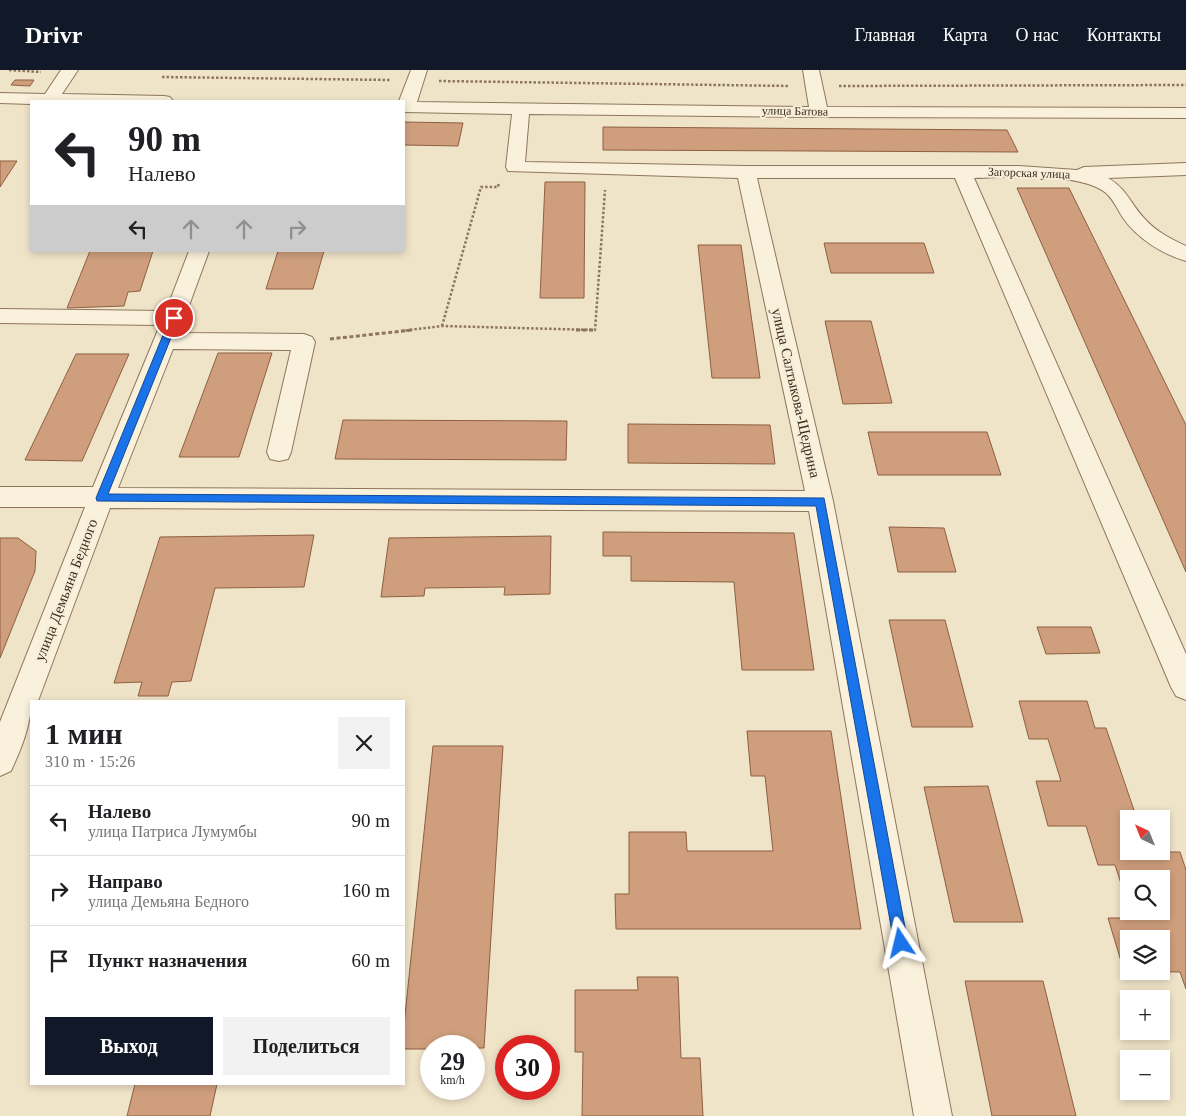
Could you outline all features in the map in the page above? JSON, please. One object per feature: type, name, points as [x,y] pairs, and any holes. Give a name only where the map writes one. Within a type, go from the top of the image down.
[{"type":"street","points":[[50,99],[68,73]]},
{"type":"street","points":[[405,107],[417,75]]},
{"type":"street","points":[[812,78],[819,112]]},
{"type":"street","points":[[0,98],[107,100]]},
{"type":"street","name":"улица Батова","points":[[405,107],[819,112],[1186,113]]},
{"type":"street","points":[[509,167],[520,108]]},
{"type":"street","name":"Загорская улица","points":[[509,167],[746,172],[1070,174],[1098,181],[1112,189],[1142,229],[1168,246],[1186,254]]},
{"type":"street","points":[[1070,174],[1186,169]]},
{"type":"street","name":"улица Салтыкова-Щедрина","points":[[746,172],[820,501],[933,1116]]},
{"type":"street","points":[[962,172],[1185,683]]},
{"type":"street","name":"улица Демьяна Бедного","points":[[0,761],[101,498],[165,341],[199,252]]},
{"type":"street","points":[[0,316],[174,318]]},
{"type":"street","points":[[165,341],[304,342],[279,452]]},
{"type":"street","points":[[0,498],[820,501]]},
{"type":"path","points":[[10,70],[68,73]]},
{"type":"path","points":[[156,77],[417,75],[812,78],[1186,85]]},
{"type":"path","points":[[442,326],[481,187],[498,187],[509,167]]},
{"type":"path","points":[[304,342],[442,326],[595,330],[606,169]]},
{"type":"building","points":[[15,80],[34,80],[30,86],[11,85]]},
{"type":"building","points":[[405,122],[463,123],[458,146],[405,145]]},
{"type":"building","points":[[603,127],[1007,130],[1018,152],[603,150]]},
{"type":"building","points":[[0,161],[17,161],[0,187]]},
{"type":"building","points":[[545,182],[585,182],[584,298],[540,298]]},
{"type":"building","points":[[1017,188],[1069,188],[1186,425],[1186,572]]},
{"type":"building","points":[[824,243],[924,243],[934,273],[831,273]]},
{"type":"building","points":[[698,245],[741,245],[760,378],[712,378]]},
{"type":"building","points":[[90,252],[153,252],[140,291],[128,292],[124,306],[67,308]]},
{"type":"building","points":[[278,252],[324,252],[313,289],[266,289]]},
{"type":"building","points":[[825,321],[871,321],[892,403],[843,404]]},
{"type":"building","points":[[218,353],[272,353],[239,457],[179,457]]},
{"type":"building","points":[[76,354],[129,354],[82,461],[25,460]]},
{"type":"building","points":[[343,420],[567,421],[566,460],[335,459]]},
{"type":"building","points":[[628,424],[770,425],[775,464],[628,463]]},
{"type":"building","points":[[868,432],[987,432],[1001,475],[878,475]]},
{"type":"building","points":[[889,527],[944,528],[956,572],[898,572]]},
{"type":"building","points":[[603,532],[794,533],[814,670],[742,670],[734,582],[631,581],[631,556],[603,556]]},
{"type":"building","points":[[314,535],[304,587],[215,588],[191,681],[172,682],[168,696],[138,696],[142,682],[114,683],[160,537]]},
{"type":"building","points":[[551,536],[550,594],[504,595],[505,587],[425,588],[424,596],[381,597],[389,538]]},
{"type":"building","points":[[0,538],[18,538],[36,551],[35,571],[0,658]]},
{"type":"building","points":[[889,620],[945,620],[973,727],[912,727]]},
{"type":"building","points":[[1037,627],[1091,627],[1100,653],[1046,654]]},
{"type":"building","points":[[1019,701],[1087,701],[1095,728],[1106,728],[1134,810],[1120,810],[1120,860],[1170,860],[1170,852],[1180,852],[1186,870],[1186,989],[1180,972],[1170,972],[1170,930],[1120,930],[1120,958],[1108,918],[1120,918],[1120,920],[1170,920],[1170,870],[1120,870],[1120,880],[1115,865],[1098,865],[1086,826],[1048,826],[1036,781],[1061,781],[1048,739],[1029,739]]},
{"type":"building","points":[[747,731],[831,731],[861,929],[616,929],[615,894],[629,894],[629,832],[686,832],[687,851],[773,851],[765,776],[751,776]]},
{"type":"building","points":[[433,746],[503,746],[485,1035],[420,1035],[420,1049],[405,1049],[405,1015]]},
{"type":"building","points":[[988,786],[1023,922],[954,922],[924,787]]},
{"type":"building","points":[[637,977],[678,977],[681,1058],[700,1058],[703,1116],[582,1116],[583,1052],[575,1052],[575,990],[638,990]]},
{"type":"building","points":[[965,981],[1043,981],[1076,1116],[992,1116]]},
{"type":"building","points":[[135,1085],[217,1085],[210,1116],[127,1116]]},
{"type":"route","points":[[174,318],[101,498],[820,501],[901,943]]}]
